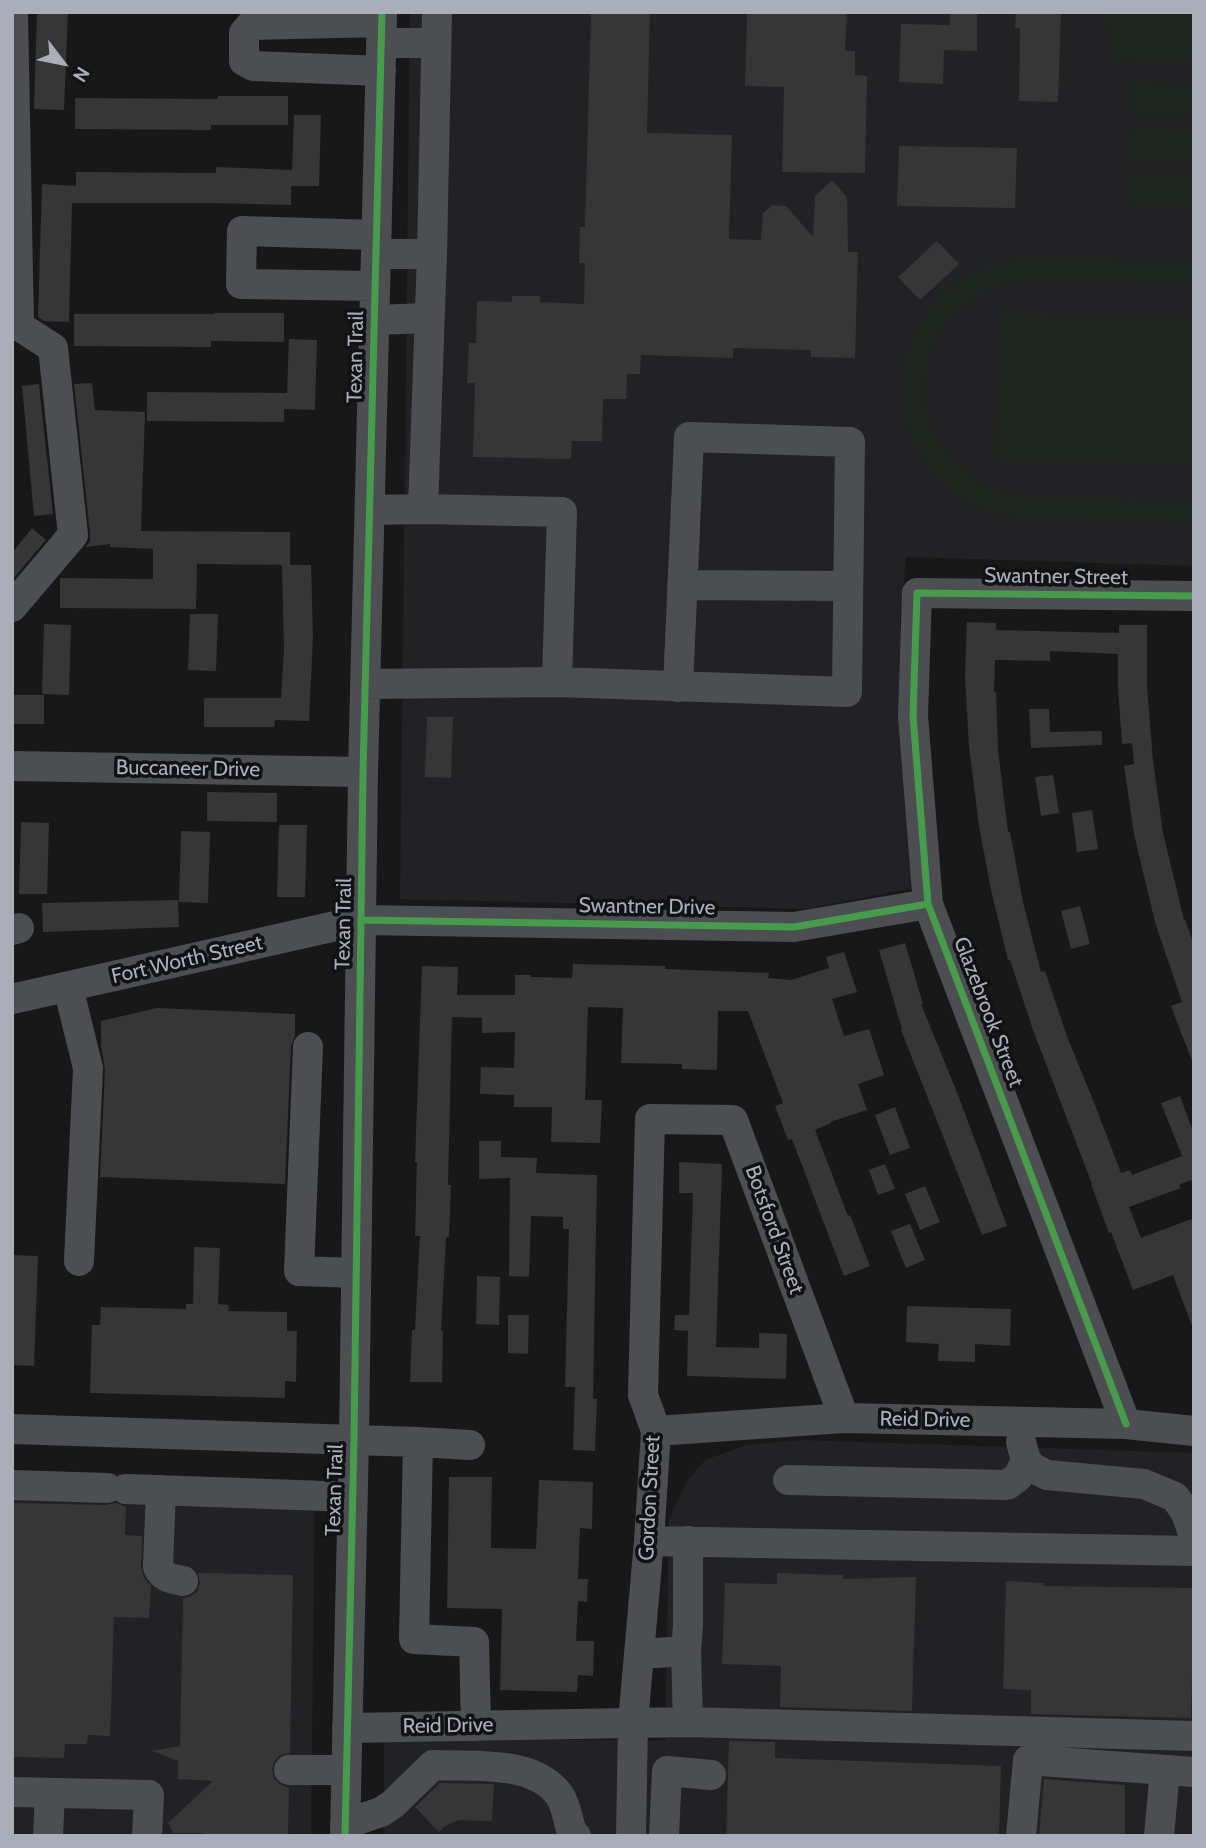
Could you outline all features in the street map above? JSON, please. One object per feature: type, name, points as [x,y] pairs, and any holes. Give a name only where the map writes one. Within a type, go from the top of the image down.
[{"type":"street","points":[[12,607],[73,535],[53,348],[16,326],[13,12]]},
{"type":"street","points":[[423,509],[437,12]]},
{"type":"street","points":[[381,37],[436,43]]},
{"type":"street","name":"Texan Trail","points":[[345,1830],[354,1439],[363,772],[381,37]]},
{"type":"street","points":[[375,286],[242,284],[242,231],[376,244],[432,254]]},
{"type":"street","points":[[374,320],[429,318]]},
{"type":"street","points":[[365,684],[557,682],[678,687],[847,692],[850,442],[689,437],[678,687]]},
{"type":"street","points":[[370,510],[562,512],[557,682]]},
{"type":"street","points":[[682,585],[848,586]]},
{"type":"street","name":"Swantner Street","points":[[917,593],[1194,596]]},
{"type":"street","name":"Glazebrook Street","points":[[917,593],[913,716],[928,904],[1126,1424]]},
{"type":"street","name":"Buccaneer Drive","points":[[12,766],[363,772]]},
{"type":"street","name":"Swantner Drive","points":[[362,920],[794,927],[928,904]]},
{"type":"street","name":"Fort Worth Street","points":[[12,999],[362,920]]},
{"type":"street","points":[[68,987],[88,1068],[79,1261]]},
{"type":"street","points":[[308,1047],[299,1271],[356,1273]]},
{"type":"street","name":"Botsford Street","points":[[650,1119],[733,1120],[844,1418]]},
{"type":"street","name":"Gordon Street","points":[[631,1836],[633,1722],[656,1431],[643,1395],[650,1119]]},
{"type":"street","name":"Reid Drive","points":[[656,1431],[844,1418],[1126,1424],[1194,1430]]},
{"type":"street","points":[[1017,1422],[1026,1461],[1032,1468],[1047,1475],[1144,1485],[1175,1497],[1186,1513],[1194,1536]]},
{"type":"street","points":[[12,1429],[470,1445]]},
{"type":"street","points":[[418,1442],[414,1639],[474,1642],[476,1726]]},
{"type":"street","points":[[788,1480],[1007,1485],[1018,1477],[1026,1461]]},
{"type":"street","points":[[12,1485],[352,1497]]},
{"type":"street","points":[[162,1490],[158,1567],[164,1576],[183,1580]]},
{"type":"street","points":[[649,1541],[1194,1551]]},
{"type":"street","points":[[688,1541],[688,1722]]},
{"type":"street","points":[[640,1654],[686,1651]]},
{"type":"street","name":"Reid Drive","points":[[347,1728],[688,1722],[1194,1736]]},
{"type":"street","points":[[1021,1836],[1028,1760],[1179,1771],[1159,1836]]},
{"type":"street","points":[[345,1830],[393,1804],[433,1765],[517,1768],[539,1777],[561,1797],[570,1835]]},
{"type":"street","points":[[289,1770],[346,1770]]},
{"type":"street","points":[[664,1836],[667,1771],[711,1775]]},
{"type":"street","points":[[12,1792],[149,1795],[147,1836]]},
{"type":"street","points":[[48,1836],[50,1793]]},
{"type":"shaded area","points":[[410,12],[1194,12],[1194,566],[906,557],[900,624],[919,887],[805,909],[400,899]]},
{"type":"shaded area","points":[[1106,12],[1194,12],[1194,62],[1110,61]]},
{"type":"shaded area","points":[[1132,82],[1194,84],[1194,117],[1131,115]]},
{"type":"shaded area","points":[[1131,128],[1194,129],[1194,162],[1130,161]]},
{"type":"shaded area","points":[[1130,174],[1194,175],[1194,208],[1129,206]]},
{"type":"shaded area","points":[[1036,257],[1194,261],[1194,283],[1018,281],[975,298],[946,324],[929,358],[925,394],[933,430],[953,462],[986,485],[1030,497],[1194,500],[1194,523],[1029,519],[998,514],[968,502],[937,477],[915,446],[904,411],[903,375],[912,340],[930,308],[958,282],[994,264]]},
{"type":"shaded area","points":[[999,314],[1194,318],[1194,465],[995,461]]},
{"type":"shaded area","points":[[801,1440],[1194,1453],[1194,1836],[384,1836],[384,1737],[665,1741],[669,1519],[686,1482],[705,1460],[746,1445]]},
{"type":"shaded area","points":[[12,1470],[315,1480],[311,1836],[12,1836]]},
{"type":"building","points":[[37,12],[68,12],[64,110],[34,109]]},
{"type":"building","points":[[591,12],[650,12],[647,133],[732,135],[729,239],[761,240],[763,213],[773,205],[786,206],[813,237],[815,196],[832,180],[847,197],[848,252],[858,252],[855,358],[811,357],[811,350],[733,348],[733,358],[641,355],[640,374],[627,374],[626,399],[603,399],[602,441],[572,441],[571,459],[473,457],[475,383],[467,383],[469,343],[476,343],[477,301],[512,302],[512,296],[540,296],[540,302],[584,304],[585,263],[579,263],[580,227],[585,227]]},
{"type":"building","points":[[747,12],[847,12],[845,51],[855,51],[855,75],[867,76],[865,173],[782,172],[784,87],[745,86]]},
{"type":"building","points":[[950,12],[977,12],[977,51],[944,50],[943,84],[899,82],[901,24],[950,25]]},
{"type":"building","points":[[1016,12],[1061,12],[1058,102],[1019,101],[1020,28],[1015,28]]},
{"type":"building","points":[[218,96],[288,96],[288,125],[211,125],[211,130],[75,129],[75,98],[218,99]]},
{"type":"building","points":[[294,115],[321,115],[319,186],[291,186],[291,205],[72,203],[69,322],[44,321],[38,317],[42,184],[76,186],[76,172],[216,173],[216,167],[292,170]]},
{"type":"building","points":[[899,146],[1017,148],[1015,208],[897,206]]},
{"type":"building","points":[[937,241],[959,264],[920,300],[898,277]]},
{"type":"building","points":[[284,313],[284,342],[211,341],[211,347],[74,346],[74,314]]},
{"type":"building","points":[[289,339],[317,340],[315,410],[284,409],[284,422],[147,421],[147,392],[287,393]]},
{"type":"building","points":[[92,383],[95,410],[145,412],[141,531],[290,532],[290,565],[197,564],[196,609],[60,608],[60,578],[153,579],[153,549],[110,547],[110,544],[86,547],[90,541],[90,533],[74,384]]},
{"type":"building","points":[[39,384],[53,514],[34,516],[22,386]]},
{"type":"building","points":[[32,528],[46,540],[12,580],[12,553]]},
{"type":"building","points":[[282,565],[311,565],[313,636],[309,721],[275,720],[274,727],[204,727],[204,698],[281,698],[284,649]]},
{"type":"building","points":[[190,614],[218,614],[216,671],[188,670]]},
{"type":"building","points":[[967,622],[996,623],[996,630],[1119,633],[1119,625],[1147,625],[1147,686],[1153,761],[1163,833],[1184,920],[1194,945],[1194,1061],[1171,1006],[1182,1002],[1155,922],[1134,834],[1124,766],[1134,764],[1132,743],[1122,744],[1118,654],[1050,651],[1050,661],[995,660],[994,692],[1008,832],[1041,972],[1045,971],[1068,1039],[1121,1173],[1130,1170],[1132,1175],[1182,1156],[1161,1103],[1180,1096],[1194,1134],[1194,1185],[1191,1180],[1179,1185],[1181,1188],[1129,1207],[1141,1238],[1194,1218],[1192,1326],[1173,1275],[1133,1290],[1111,1232],[1109,1233],[1008,960],[979,826],[969,747],[965,675]]},
{"type":"building","points":[[44,624],[71,625],[69,695],[42,694]]},
{"type":"building","points":[[12,695],[44,695],[44,724],[12,724]]},
{"type":"building","points":[[1029,709],[1049,709],[1050,732],[1102,731],[1102,745],[1031,748]]},
{"type":"building","points":[[427,717],[453,717],[451,778],[425,777]]},
{"type":"building","points":[[1053,775],[1059,813],[1041,816],[1035,777]]},
{"type":"building","points":[[207,792],[277,793],[277,822],[207,821]]},
{"type":"building","points":[[1092,810],[1098,849],[1077,852],[1072,813]]},
{"type":"building","points":[[21,822],[49,823],[47,894],[19,894]]},
{"type":"building","points":[[279,825],[307,825],[305,897],[277,897]]},
{"type":"building","points":[[181,831],[210,832],[208,903],[179,902]]},
{"type":"building","points":[[178,900],[179,927],[43,932],[42,903]]},
{"type":"building","points":[[1080,906],[1090,944],[1071,949],[1061,911]]},
{"type":"building","points":[[905,943],[921,1004],[1007,1226],[982,1235],[901,1030],[879,950]]},
{"type":"building","points":[[844,952],[857,992],[832,999],[844,1036],[869,1029],[884,1075],[858,1084],[867,1110],[815,1130],[870,1266],[844,1276],[792,1139],[788,1140],[775,1106],[783,1103],[748,1011],[718,1011],[717,1070],[682,1069],[682,1064],[621,1063],[623,1008],[588,1007],[585,1100],[602,1100],[600,1143],[551,1142],[552,1107],[514,1107],[514,1095],[480,1094],[481,1067],[514,1068],[515,1032],[482,1033],[482,1018],[452,1017],[448,1185],[451,1185],[441,1331],[442,1382],[410,1382],[420,1236],[415,1236],[415,1162],[422,966],[458,967],[457,995],[515,995],[515,975],[572,978],[573,964],[665,966],[665,969],[769,973],[768,978],[791,980],[829,968],[826,957]]},
{"type":"building","points":[[157,1008],[295,1014],[295,1036],[291,1046],[285,1184],[100,1177],[105,1069],[101,1021]]},
{"type":"building","points":[[895,1107],[910,1148],[890,1155],[875,1115]]},
{"type":"building","points":[[479,1141],[501,1141],[501,1157],[537,1158],[536,1173],[597,1175],[593,1399],[597,1399],[595,1451],[573,1450],[575,1387],[565,1387],[569,1229],[563,1229],[563,1217],[531,1216],[529,1277],[509,1276],[510,1178],[479,1179]]},
{"type":"building","points":[[679,1162],[722,1164],[716,1347],[759,1348],[759,1333],[787,1334],[786,1379],[687,1376],[688,1331],[674,1330],[675,1315],[689,1315],[693,1193],[679,1193]]},
{"type":"building","points":[[885,1164],[895,1189],[878,1195],[869,1170]]},
{"type":"building","points":[[925,1186],[940,1222],[920,1230],[905,1194]]},
{"type":"building","points":[[910,1224],[925,1260],[906,1268],[891,1231]]},
{"type":"building","points":[[194,1247],[220,1248],[218,1304],[229,1305],[228,1311],[287,1312],[287,1331],[297,1331],[296,1382],[285,1381],[285,1398],[90,1393],[92,1325],[100,1325],[101,1307],[186,1309],[186,1304],[193,1304]]},
{"type":"building","points":[[12,1255],[38,1256],[34,1366],[12,1365]]},
{"type":"building","points":[[477,1276],[500,1277],[499,1325],[476,1324]]},
{"type":"building","points":[[907,1306],[1011,1309],[1010,1346],[975,1344],[975,1362],[938,1361],[939,1344],[906,1342]]},
{"type":"building","points":[[508,1315],[529,1315],[528,1354],[508,1353]]},
{"type":"building","points":[[449,1477],[492,1477],[491,1548],[536,1549],[539,1480],[593,1482],[592,1529],[580,1528],[578,1579],[588,1579],[587,1602],[578,1601],[576,1641],[594,1641],[593,1676],[578,1675],[577,1692],[500,1690],[502,1609],[447,1608]]},
{"type":"building","points":[[12,1503],[116,1503],[126,1507],[125,1535],[142,1536],[141,1567],[143,1576],[151,1586],[149,1618],[114,1617],[110,1736],[88,1735],[87,1744],[65,1744],[64,1758],[12,1757]]},
{"type":"building","points":[[198,1573],[293,1575],[290,1753],[280,1755],[272,1769],[274,1779],[289,1788],[288,1836],[203,1836],[203,1833],[173,1833],[168,1823],[213,1781],[178,1779],[178,1761],[152,1751],[180,1746],[183,1598],[197,1592],[200,1583]]},
{"type":"building","points":[[777,1573],[843,1575],[843,1579],[916,1577],[912,1711],[780,1707],[781,1666],[722,1664],[725,1583],[777,1584]]},
{"type":"building","points":[[1006,1581],[1044,1583],[1044,1586],[1194,1588],[1191,1718],[1031,1714],[1031,1690],[1003,1689]]},
{"type":"building","points":[[729,1741],[775,1742],[775,1758],[1001,1766],[999,1836],[726,1836]]},
{"type":"building","points":[[1044,1779],[1125,1785],[1125,1836],[1039,1836]]},
{"type":"building","points":[[440,1783],[494,1784],[492,1821],[459,1820],[439,1832],[415,1807]]},
{"type":"cycle path","points":[[345,1836],[354,1439],[363,772],[382,12]]},
{"type":"cycle path","points":[[1126,1424],[928,904],[913,716],[917,593],[1194,596]]},
{"type":"cycle path","points":[[362,920],[794,927],[928,904]]}]
